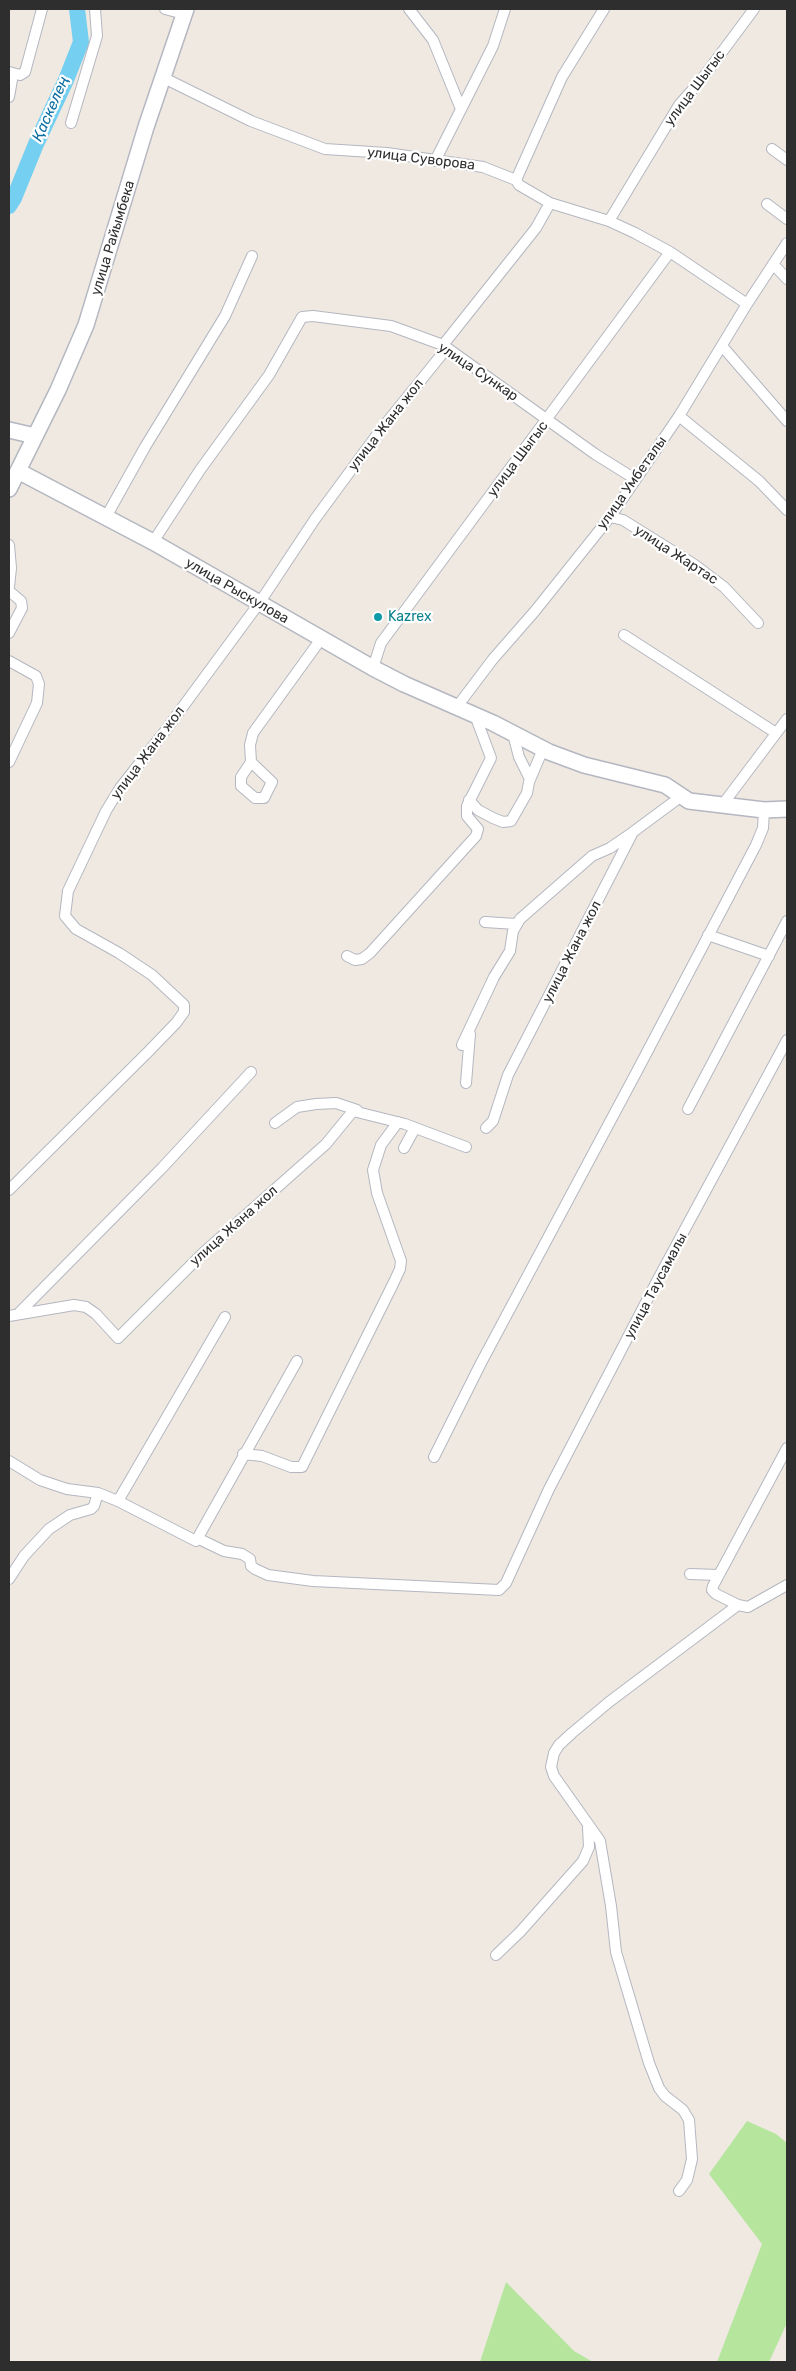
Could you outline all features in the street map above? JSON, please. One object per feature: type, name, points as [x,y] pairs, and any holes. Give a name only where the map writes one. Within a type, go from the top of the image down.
[{"type":"street","points":[[9,97],[11,73],[20,75],[25,72],[42,9]]},
{"type":"street","points":[[71,124],[98,36],[94,9]]},
{"type":"street","points":[[165,9],[185,11]]},
{"type":"street","points":[[409,9],[433,40],[461,109]]},
{"type":"street","points":[[435,161],[493,46],[505,9]]},
{"type":"street","points":[[516,180],[562,77],[604,9]]},
{"type":"street","name":"улица Шыгыс","points":[[609,221],[679,105],[702,79],[754,9]]},
{"type":"street","name":"улица Райымбека","points":[[35,436],[58,390],[86,324],[146,127],[185,11]]},
{"type":"street","name":"улица Суворова","points":[[164,78],[251,121],[325,149],[387,153],[435,161],[441,159],[484,166],[516,180],[519,185],[550,203],[609,221],[670,252],[747,304]]},
{"type":"street","points":[[772,149],[787,160]]},
{"type":"street","name":"улица Жана жол","points":[[9,1190],[148,1052],[184,1012],[184,1005],[152,976],[119,953],[76,929],[65,916],[68,891],[106,811],[120,788],[260,602],[315,518],[536,228],[550,203]]},
{"type":"street","points":[[767,204],[787,219]]},
{"type":"street","name":"улица Умбеталы","points":[[456,708],[493,659],[535,611],[610,517],[679,416],[747,304],[787,243]]},
{"type":"street","name":"улица Шыгыс","points":[[373,668],[381,643],[548,420],[670,252]]},
{"type":"street","points":[[106,517],[145,447],[225,316],[252,256]]},
{"type":"street","points":[[773,264],[787,279]]},
{"type":"street","name":"улица Сункар","points":[[152,542],[200,470],[269,374],[302,317],[313,316],[391,326],[445,347],[635,480]]},
{"type":"street","points":[[722,346],[787,420]]},
{"type":"street","points":[[679,416],[759,481],[787,510]]},
{"type":"street","points":[[9,430],[35,436],[9,489]]},
{"type":"street","name":"улица Рыскулова","points":[[18,471],[152,542],[373,668],[543,749],[584,765],[665,785],[690,801],[764,810],[787,808]]},
{"type":"street","name":"улица Жартас","points":[[610,517],[623,520],[695,565],[724,587],[758,624]]},
{"type":"street","points":[[9,545],[11,568],[9,586]]},
{"type":"street","points":[[9,591],[21,601],[22,608],[9,633]]},
{"type":"street","points":[[624,635],[776,733]]},
{"type":"street","points":[[250,762],[250,745],[253,733],[321,639]]},
{"type":"street","points":[[9,661],[36,676],[39,684],[37,703],[9,762]]},
{"type":"street","points":[[347,956],[355,960],[362,959],[370,953],[476,836],[477,826],[467,816],[469,800],[491,758],[474,715]]},
{"type":"street","points":[[723,804],[787,718]]},
{"type":"street","points":[[513,734],[519,757],[530,779]]},
{"type":"street","points":[[469,800],[478,810],[493,818],[503,822],[511,821],[528,793],[530,779],[543,749]]},
{"type":"street","name":"улица Жана жол","points":[[486,1128],[493,1121],[508,1074],[633,832],[683,795]]},
{"type":"street","points":[[434,1456],[481,1362],[756,845],[763,828],[764,810]]},
{"type":"street","points":[[462,1045],[494,977],[510,951],[512,927],[592,856],[610,848],[633,832]]},
{"type":"street","points":[[485,922],[512,927]]},
{"type":"street","points":[[688,1110],[787,922]]},
{"type":"street","points":[[708,935],[769,956]]},
{"type":"street","points":[[466,1083],[469,1028]]},
{"type":"street","name":"улица Таусамалы","points":[[9,1461],[40,1480],[67,1489],[98,1493],[118,1501],[196,1541],[197,1538],[224,1551],[242,1554],[250,1560],[251,1566],[255,1570],[268,1575],[313,1580],[494,1591],[506,1583],[528,1533],[653,1290],[787,1040]]},
{"type":"street","points":[[13,1315],[162,1168],[251,1072]]},
{"type":"street","points":[[275,1123],[297,1107],[336,1103],[398,1122],[466,1147]]},
{"type":"street","name":"улица Жана жол","points":[[13,1315],[74,1305],[86,1307],[96,1314],[118,1338],[203,1253],[326,1144],[350,1112],[357,1110]]},
{"type":"street","points":[[244,1454],[262,1456],[291,1467],[302,1467],[393,1284],[401,1261],[377,1193],[373,1170],[376,1155],[398,1122]]},
{"type":"street","points":[[404,1148],[415,1128]]},
{"type":"street","points":[[118,1501],[224,1317]]},
{"type":"street","points":[[197,1538],[297,1361]]},
{"type":"street","points":[[787,1448],[718,1575],[712,1590],[738,1606],[748,1607],[787,1585]]},
{"type":"street","points":[[9,1579],[24,1556],[48,1529],[70,1515],[91,1509],[94,1506],[98,1493]]},
{"type":"street","points":[[690,1574],[718,1575]]},
{"type":"street","points":[[679,2191],[686,2180],[692,2159],[689,2120],[683,2110],[665,2096],[659,2088],[649,2063],[616,1952],[611,1906],[600,1841],[554,1776],[551,1767],[554,1753],[559,1745],[609,1702],[738,1606]]},
{"type":"street","points":[[496,1955],[520,1932],[583,1861],[589,1847],[588,1824]]},
{"type":"green space","points":[[747,2121],[776,2134],[787,2143],[787,2323],[769,2362],[717,2362],[762,2244],[709,2174]]},
{"type":"green space","points":[[506,2282],[574,2351],[593,2362],[480,2362]]},
{"type":"waterway","name":"Қаскелең","points":[[9,206],[66,80],[81,42],[77,9]]},
{"type":"place","name":"Kazrex","points":[[378,617]]}]
